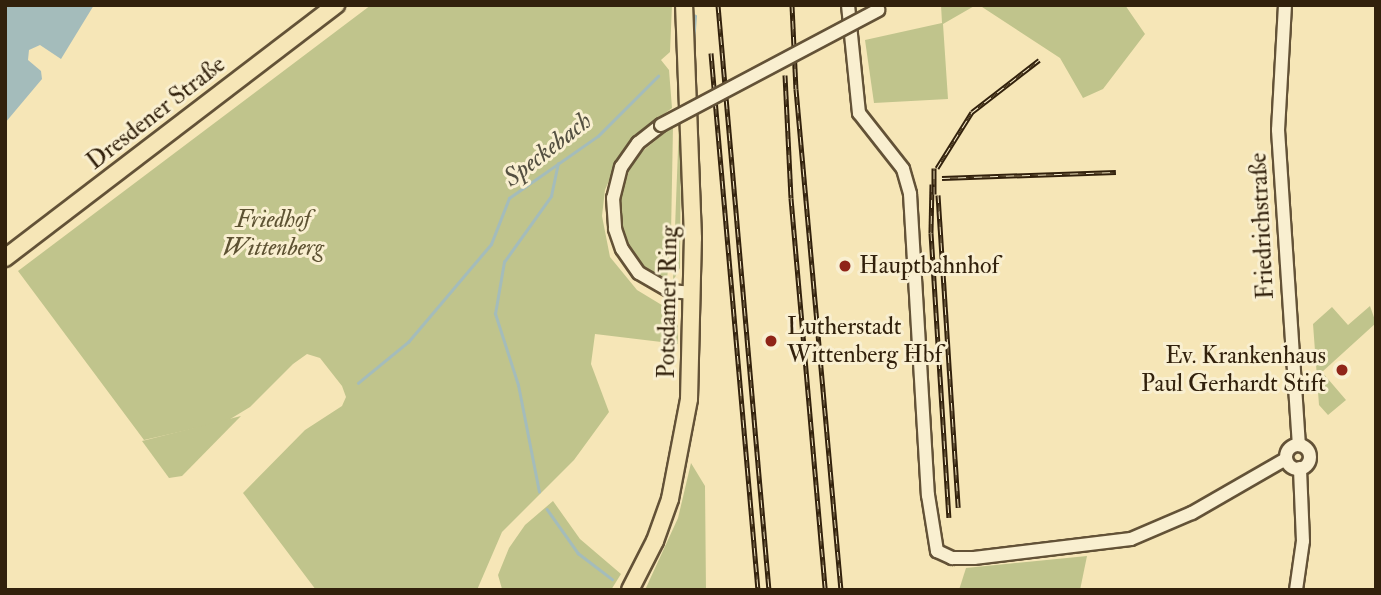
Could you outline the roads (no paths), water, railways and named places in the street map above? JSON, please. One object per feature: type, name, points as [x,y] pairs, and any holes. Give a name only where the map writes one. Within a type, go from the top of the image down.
[{"type":"main road","name":"Dresdener Straße","points":[[5,258],[335,5]]},
{"type":"main road","name":"Potsdamer Ring","points":[[630,590],[662,523],[681,454],[689,399],[693,293],[684,5]]},
{"type":"street","points":[[848,5],[859,113],[899,163],[910,194],[928,495],[937,551],[952,558],[974,558],[1131,539],[1192,513],[1286,459],[1289,449],[1298,445]]},
{"type":"street","name":"Friedrichstraße","points":[[1285,5],[1278,130],[1298,445],[1310,455],[1300,468],[1303,548],[1296,590]]},
{"type":"street","points":[[693,293],[670,291],[645,278],[626,257],[615,229],[613,198],[621,167],[638,143],[661,125],[881,8]]},
{"type":"street","points":[[1286,459],[1300,468]]},
{"type":"water","points":[[5,5],[94,5],[61,59],[40,45],[29,50],[28,60],[41,71],[42,79],[5,123]]},
{"type":"waterway","name":"Speckebach","points":[[692,56],[695,16]]},
{"type":"waterway","name":"Speckebach","points":[[358,383],[408,342],[491,244],[509,198],[598,136],[658,76]]},
{"type":"waterway","points":[[539,492],[518,385],[495,314],[504,262],[551,196],[558,164]]},
{"type":"waterway","points":[[547,509],[578,553],[612,579]]},
{"type":"railway","points":[[718,5],[769,590]]},
{"type":"railway","points":[[792,5],[796,89],[841,590]]},
{"type":"railway","points":[[711,53],[758,590]]},
{"type":"railway","points":[[937,168],[972,112],[1039,60]]},
{"type":"railway","points":[[785,75],[791,198],[825,590]]},
{"type":"railway","points":[[934,168],[934,194]]},
{"type":"railway","points":[[942,178],[1116,172]]},
{"type":"railway","points":[[932,184],[931,233],[949,517]]},
{"type":"railway","points":[[938,195],[958,507]]},
{"type":"place","name":"Hauptbahnhof","points":[[845,266]]},
{"type":"place","name":"Lutherstadt Wittenberg Hbf","points":[[771,341]]},
{"type":"place","name":"Ev. Krankenhaus Paul Gerhardt Stift","points":[[1342,370]]},
{"type":"park label","name":"Friedhof Wittenberg","points":[[273,234]]}]
